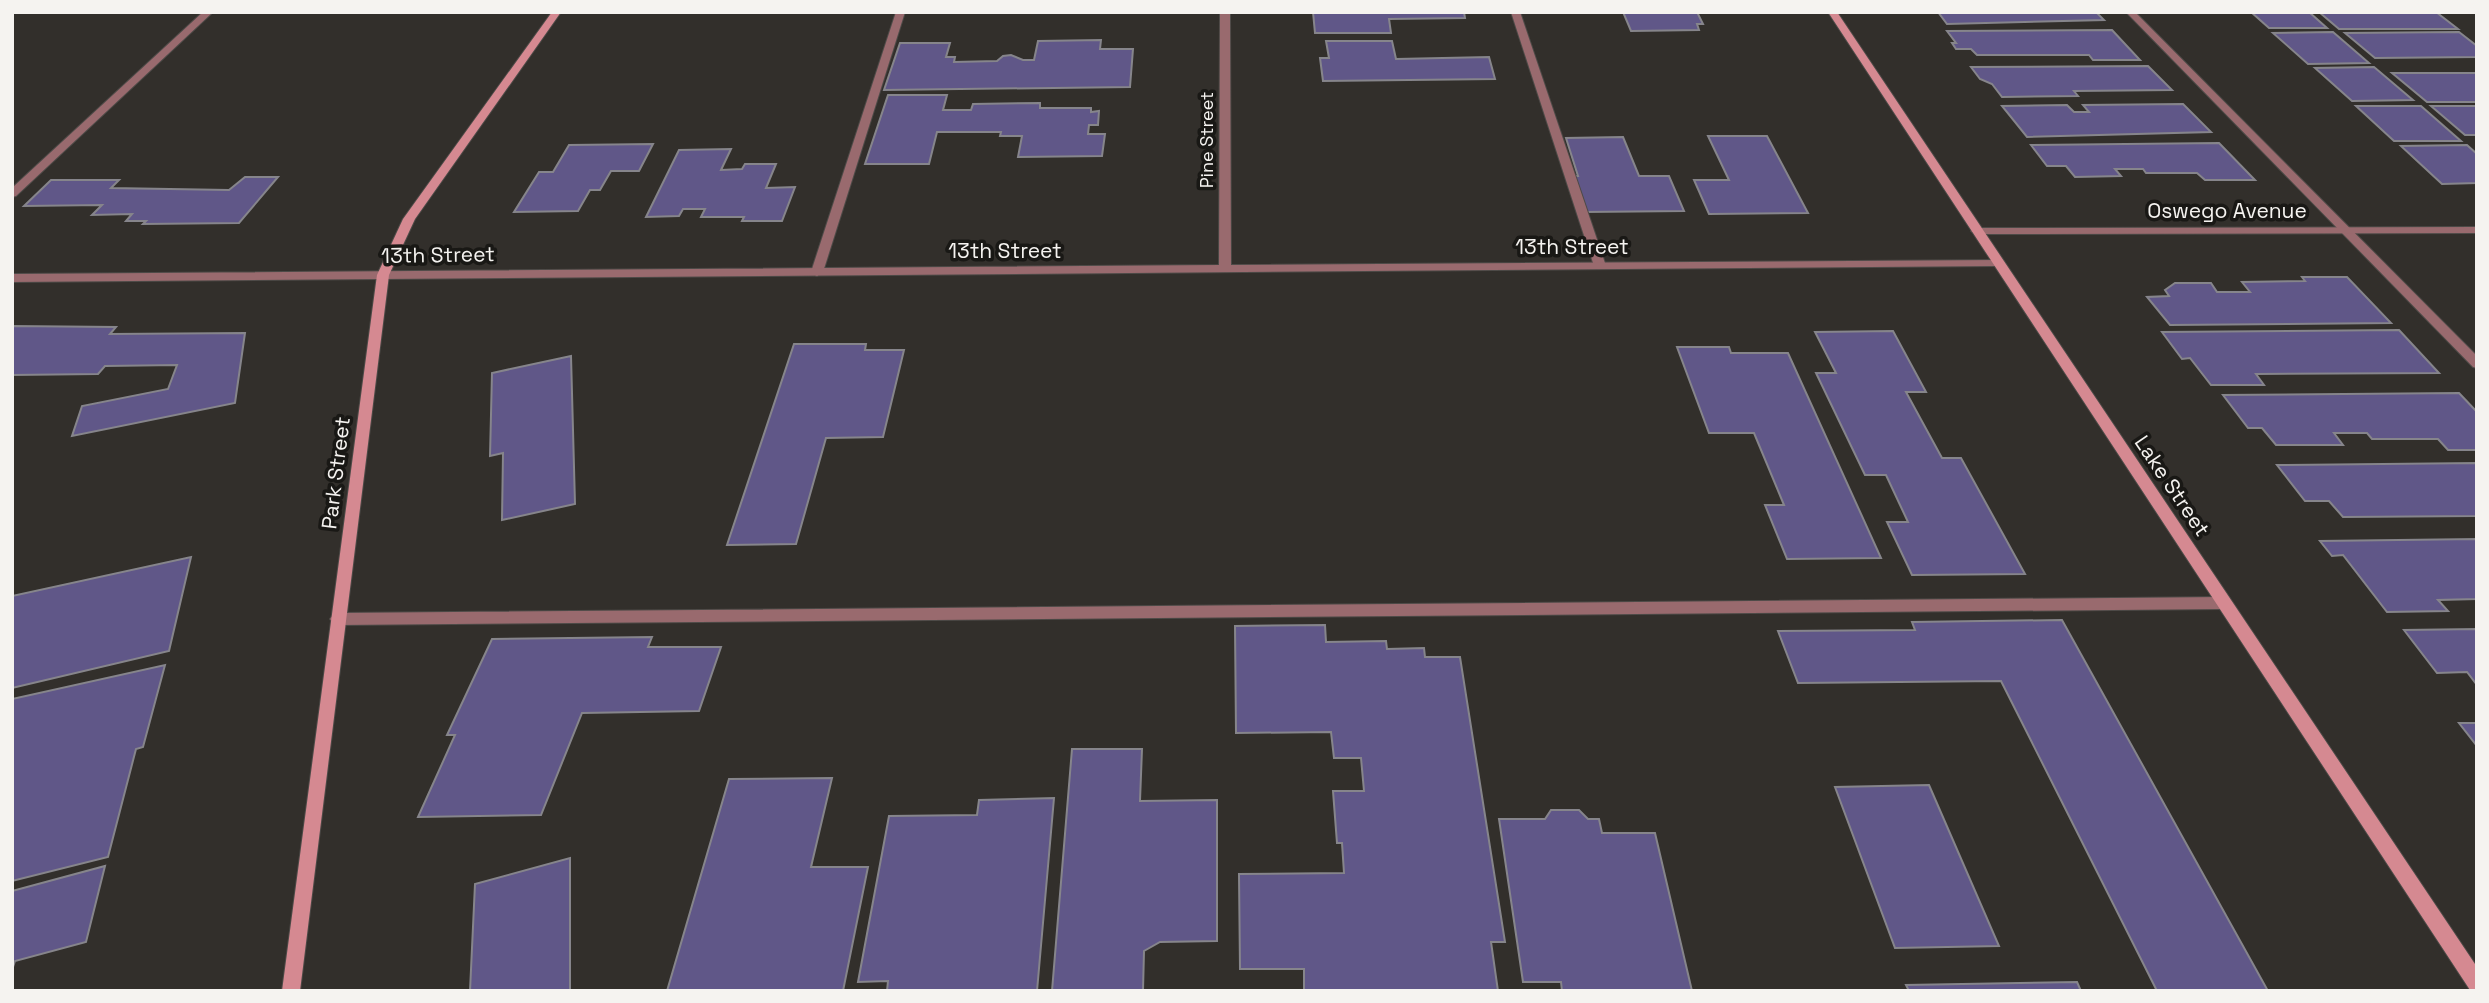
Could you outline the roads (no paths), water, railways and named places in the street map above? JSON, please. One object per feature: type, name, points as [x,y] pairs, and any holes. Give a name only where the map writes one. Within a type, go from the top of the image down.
[{"type":"street","points":[[12,194],[209,12]]},
{"type":"street","name":"Park Street","points":[[291,991],[383,275],[409,219],[557,12]]},
{"type":"street","points":[[817,272],[901,12]]},
{"type":"street","name":"Pine Street","points":[[1225,12],[1225,269]]},
{"type":"street","points":[[1514,12],[1600,266]]},
{"type":"street","name":"Lake Street","points":[[1832,12],[2477,984]]},
{"type":"street","points":[[2130,12],[2477,364]]},
{"type":"street","name":"Oswego Avenue","points":[[1977,231],[2477,230]]},
{"type":"street","name":"13th Street","points":[[12,278],[1998,262]]},
{"type":"street","points":[[338,619],[2224,603]]}]
